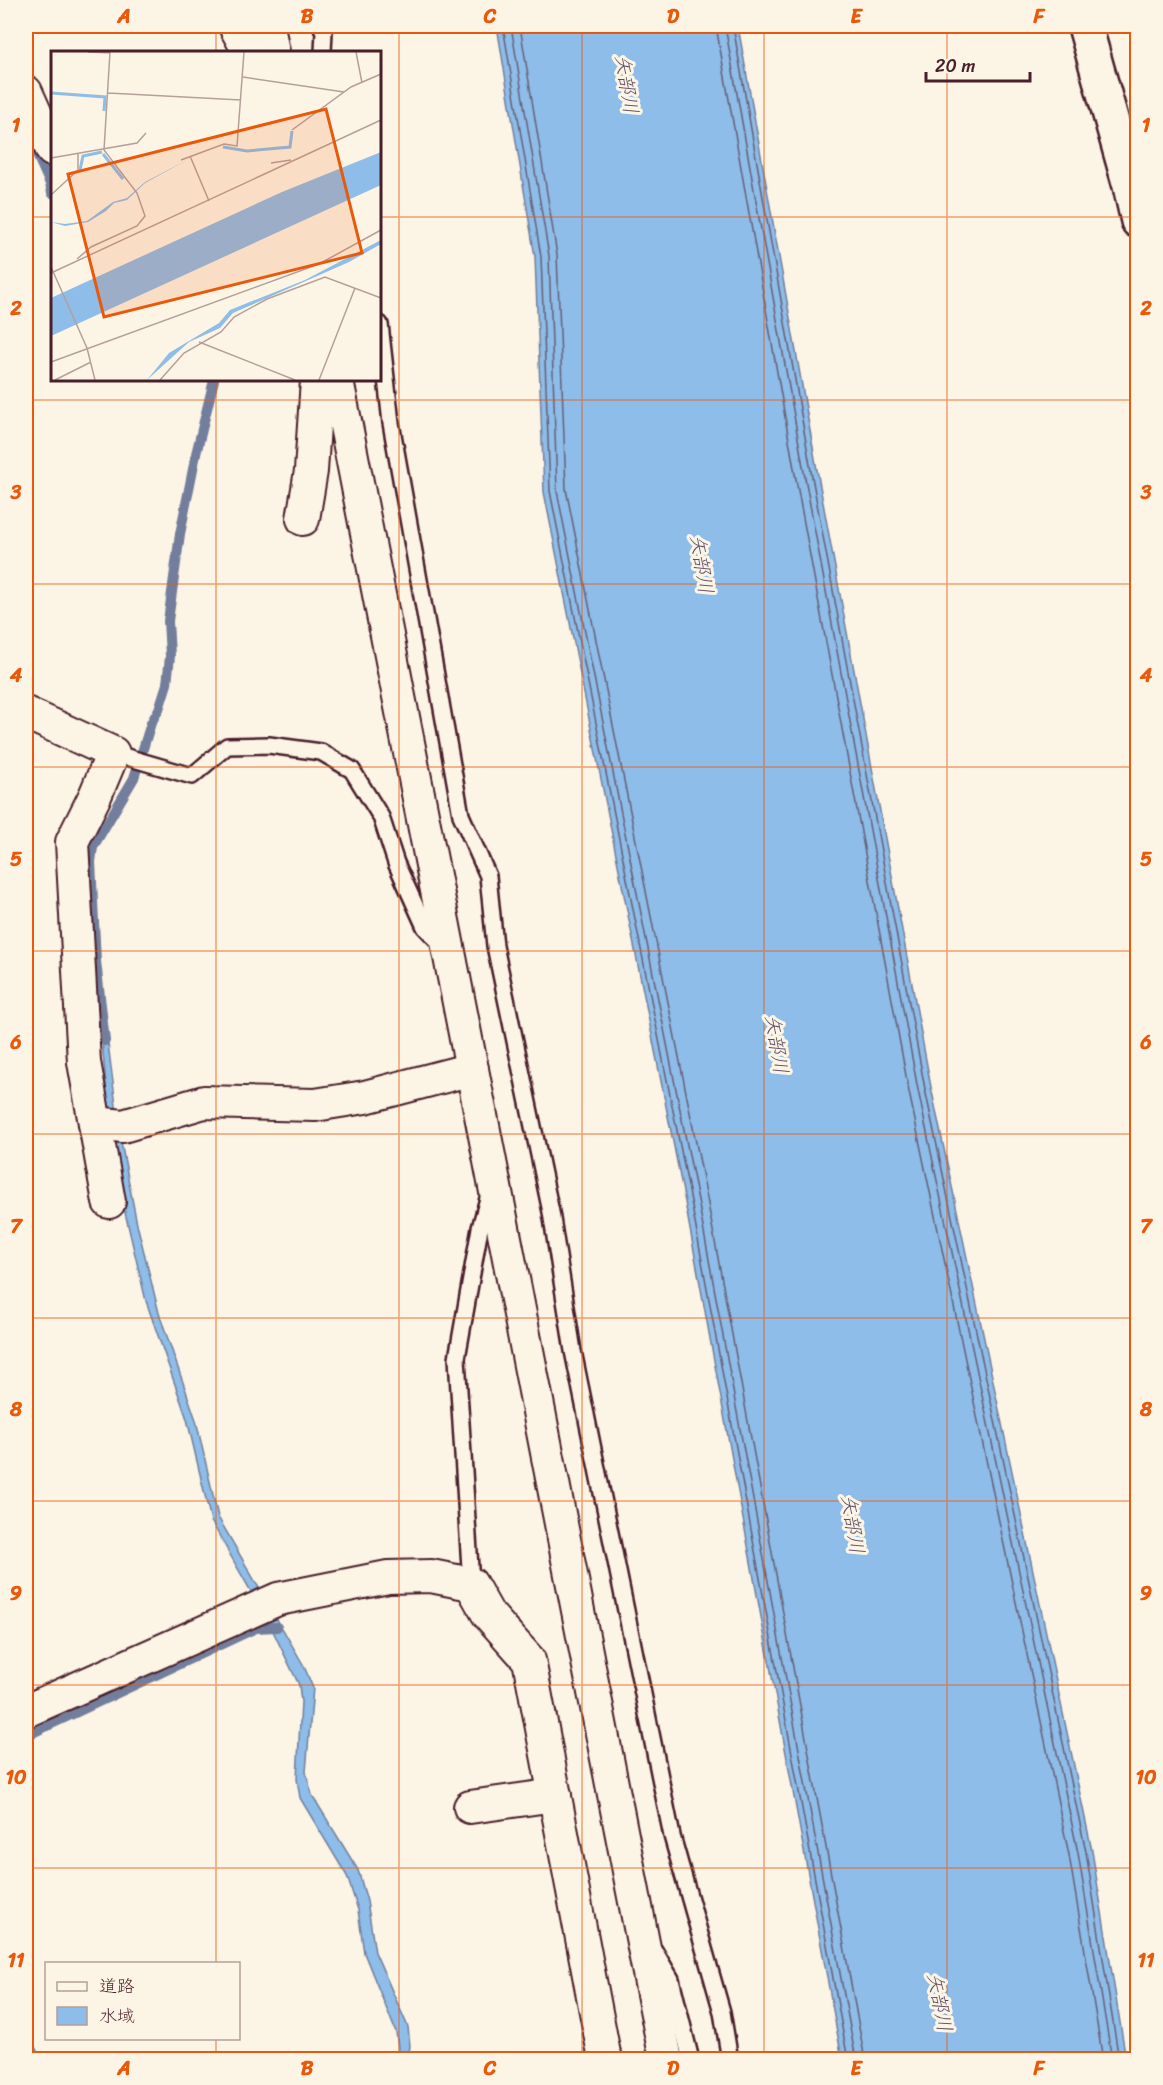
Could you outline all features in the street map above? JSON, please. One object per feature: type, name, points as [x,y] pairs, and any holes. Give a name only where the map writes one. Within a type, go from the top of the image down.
[{"type":"main road","points":[[1085,26],[1130,186],[1137,221]]},
{"type":"street","points":[[235,26],[248,51]]},
{"type":"street","points":[[268,26],[273,51]]},
{"type":"street","points":[[26,92],[51,148]]},
{"type":"street","points":[[303,519],[311,471],[318,381]]},
{"type":"street","points":[[320,381],[340,393],[666,2060]]},
{"type":"street","points":[[26,713],[113,753],[96,796],[72,842],[84,1062],[109,1202]]},
{"type":"street","points":[[95,1123],[123,1126],[204,1102],[315,1106],[365,1097],[472,1069]]},
{"type":"street","points":[[26,1711],[278,1599],[388,1576],[430,1576],[471,1584],[488,1614],[529,1660],[607,2060]]},
{"type":"street","points":[[470,1807],[555,1795]]},
{"type":"lane","points":[[321,26],[324,31],[323,51]]},
{"type":"lane","points":[[381,332],[392,423],[461,814],[488,876],[495,946],[551,1212],[573,1350],[667,1813],[722,2012],[730,2060]]},
{"type":"lane","points":[[113,753],[192,776],[227,746],[269,745],[321,752],[352,770],[381,818],[396,862],[425,927],[450,954]]},
{"type":"lane","points":[[471,1584],[457,1358],[480,1228],[494,1178]]},
{"type":"lane","points":[[641,1927],[671,1979],[691,2060]]},
{"type":"water","name":"矢部川","points":[[497,26],[738,26],[931,1087],[1092,1851],[1126,2059],[842,2059],[685,1202],[544,492],[535,257]]},
{"type":"water","points":[[106,1028],[120,1137],[137,1224],[159,1313],[196,1420],[218,1517],[304,1666],[313,1688],[306,1772],[312,1795],[358,1870],[367,1901],[375,1952],[408,2027],[410,2046],[408,2059],[397,2059],[396,2032],[364,1953],[358,1910],[347,1876],[300,1798],[297,1779],[301,1702],[299,1685],[270,1625],[211,1521],[187,1419],[146,1301],[123,1204],[108,1110],[101,1029]]},
{"type":"waterway","points":[[26,131],[51,188]]},
{"type":"waterway","points":[[105,1041],[96,961],[91,862],[93,847],[134,778],[151,723],[159,709],[167,684],[170,656],[168,621],[180,534],[214,381]]},
{"type":"waterway","points":[[26,1736],[256,1628],[277,1627]]},
{"type":"waterway","points":[[26,2039],[37,2060]]}]
